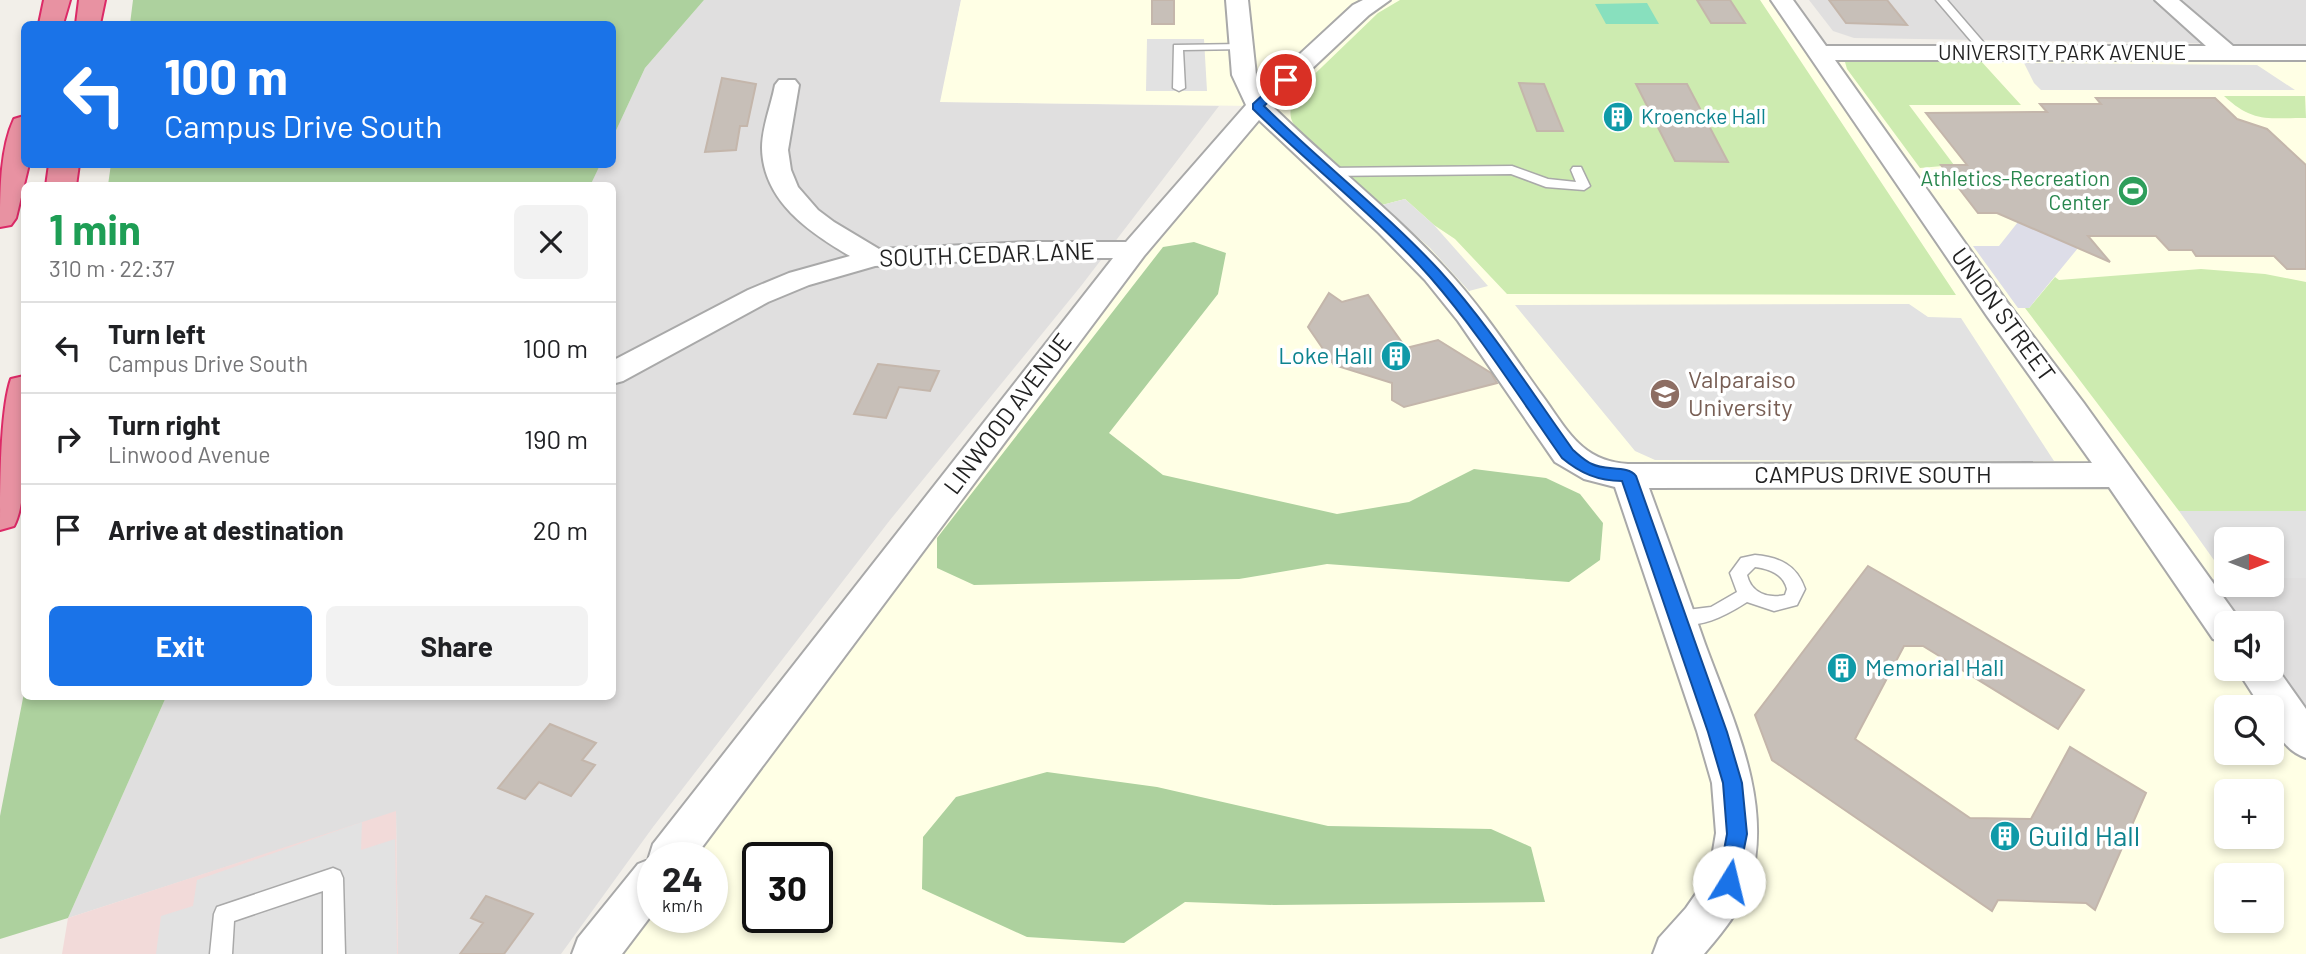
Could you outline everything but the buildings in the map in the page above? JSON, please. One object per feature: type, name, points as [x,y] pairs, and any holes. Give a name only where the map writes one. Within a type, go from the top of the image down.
[{"type":"highway","points":[[52,21],[57,0]]},
{"type":"highway","points":[[88,21],[92,0]]},
{"type":"highway","points":[[1,208],[21,136]]},
{"type":"highway","points":[[9,498],[21,410]]},
{"type":"street","points":[[1237,0],[1244,75],[1258,106]]},
{"type":"street","name":"LINWOOD AVENUE","points":[[680,842],[1135,250],[1258,106],[1361,10],[1379,0]]},
{"type":"street","name":"UNION STREET","points":[[1782,0],[1997,309],[2119,475],[2214,611]]},
{"type":"street","points":[[2166,0],[2227,53]]},
{"type":"street","name":"UNIVERSITY PARK AVENUE","points":[[1818,52],[2306,53]]},
{"type":"street","points":[[786,85],[775,150],[782,186],[804,213],[842,240],[874,258]]},
{"type":"street","name":"CAMPUS DRIVE SOUTH","points":[[1258,106],[1325,172],[1389,227],[1435,274],[1468,314],[1567,454],[1585,468],[1607,475],[1628,476],[2119,475]]},
{"type":"street","name":"SOUTH CEDAR LANE","points":[[616,372],[758,296],[799,279],[874,258],[1028,250],[1135,250]]},
{"type":"street","points":[[1628,476],[1732,783],[1737,834],[1729,882],[1702,923],[1675,954]]},
{"type":"street","points":[[2264,681],[2306,741]]},
{"type":"street","points":[[594,954],[637,899]]},
{"type":"lane","points":[[1941,0],[1987,53]]},
{"type":"lane","points":[[1179,88],[1178,47],[1242,47]]},
{"type":"lane","points":[[1325,172],[1512,170],[1546,183],[1584,186],[1577,170]]},
{"type":"lane","points":[[1677,617],[1705,617],[1720,612],[1748,593]]},
{"type":"lane","points":[[220,954],[224,914],[332,878],[334,954]]},
{"type":"shaded area","points":[[704,0],[961,0],[941,102],[1219,106],[1081,286],[890,520],[642,842],[637,842],[637,849],[561,954],[398,954],[396,812],[68,918],[165,700],[616,700],[616,182],[592,182],[598,168],[616,168],[616,131],[645,68]]},
{"type":"shaded area","name":"Valparaiso University","points":[[961,0],[1782,0],[1819,53],[2306,53],[2306,578],[2284,578],[2284,527],[2214,527],[2214,579],[2193,579],[2215,611],[2214,681],[2264,681],[2273,695],[2214,695],[2214,765],[2284,765],[2284,710],[2306,741],[2306,954],[594,954],[637,899],[637,933],[728,933],[728,842],[680,842],[1256,106],[940,102]]},
{"type":"shaded area","points":[[1809,0],[2306,0],[2306,45],[1854,38],[1833,31]]},
{"type":"shaded area","points":[[1147,39],[1204,39],[1207,91],[1146,91]]},
{"type":"shaded area","points":[[2024,63],[2257,65],[2295,90],[2041,90],[2034,83]]},
{"type":"shaded area","points":[[1405,199],[1434,225],[1488,286],[1469,291],[1430,248],[1382,205]]},
{"type":"shaded area","points":[[2018,222],[2078,248],[2029,308],[2018,308],[1973,246],[1999,246]]},
{"type":"shaded area","points":[[1909,304],[1928,317],[1961,318],[2054,461],[1655,460],[1635,451],[1515,305]]},
{"type":"shaded area","points":[[2179,511],[2306,511],[2306,578],[2284,578],[2284,527],[2214,527],[2214,560]]},
{"type":"shaded area","points":[[2284,578],[2306,578],[2306,741],[2278,681],[2284,681],[2284,611],[2217,611],[2192,579],[2214,579],[2214,597],[2284,597]]},
{"type":"shaded area","points":[[396,811],[398,954],[62,954],[68,918]]},
{"type":"shaded area","points":[[362,822],[361,850],[395,839],[397,954],[156,954],[161,916],[193,906],[197,880]]},
{"type":"green space","points":[[133,0],[704,0],[645,68],[616,131],[616,21],[130,21]]},
{"type":"green space","points":[[1400,0],[1760,0],[1956,295],[1507,294],[1455,239],[1434,225],[1405,199],[1382,205],[1346,176],[1317,151],[1291,118],[1296,92],[1378,13]]},
{"type":"green space","points":[[1647,3],[1659,24],[1606,24],[1595,4]]},
{"type":"green space","points":[[1980,60],[2021,105],[1909,105],[1954,165],[1920,168],[1847,69],[1845,62]]},
{"type":"green space","points":[[2224,96],[2305,96],[2306,118],[2253,115]]},
{"type":"green space","points":[[110,168],[599,168],[592,182],[108,182]]},
{"type":"green space","points":[[1194,242],[1226,253],[1218,294],[1109,433],[1163,475],[1337,514],[1409,502],[1474,469],[1546,478],[1580,494],[1603,523],[1600,560],[1569,582],[1327,564],[1239,579],[974,585],[937,568],[937,538],[1163,247]]},
{"type":"green space","points":[[2201,269],[2265,274],[2306,282],[2306,511],[2179,511],[2025,308],[2029,308],[2055,277],[2059,280]]},
{"type":"green space","points":[[23,700],[165,700],[68,918],[0,939],[0,816]]},
{"type":"green space","points":[[1047,772],[1157,787],[1328,826],[1491,829],[1531,847],[1545,902],[1274,905],[1185,902],[1124,943],[1027,937],[922,889],[923,837],[956,797]]},
{"type":"place","name":"Kroencke Hall","points":[[1618,117]]},
{"type":"place","name":"Athletics-Recreation Center","points":[[2133,191]]},
{"type":"place","name":"Loke Hall","points":[[1396,356]]},
{"type":"place","name":"Valparaiso University","points":[[1665,394]]},
{"type":"place","name":"Memorial Hall","points":[[1842,668]]},
{"type":"place","name":"Guild Hall","points":[[2005,836]]},
{"type":"route","points":[[1286,80],[1258,106],[1325,172],[1389,227],[1435,274],[1468,314],[1567,454],[1585,468],[1607,475],[1628,476],[1717,732],[1732,783],[1737,834],[1729,882]]}]
